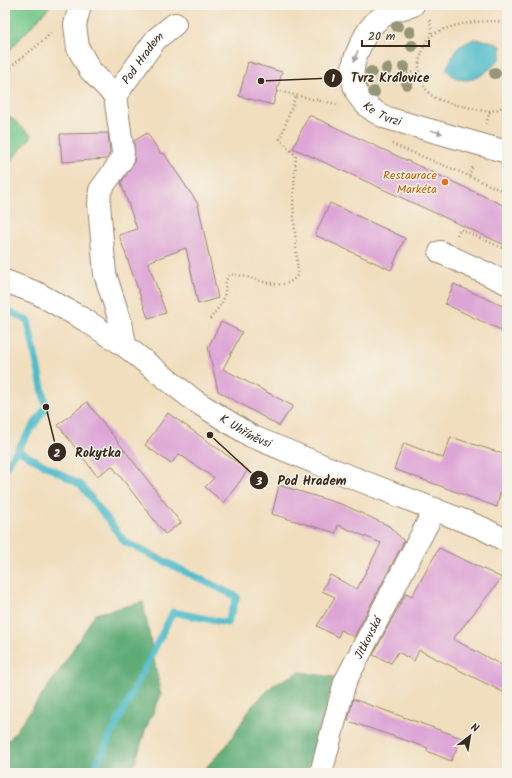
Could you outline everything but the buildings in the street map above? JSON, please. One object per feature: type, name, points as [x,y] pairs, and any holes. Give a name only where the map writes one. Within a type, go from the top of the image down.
[{"type":"street","name":"Ke Tvrzi","points":[[413,5],[388,13],[377,20],[369,29],[354,60],[352,72],[354,85],[358,96],[376,113],[388,118],[507,152]]},
{"type":"street","name":"Pod Hradem","points":[[78,10],[75,36],[78,48],[90,70],[115,96],[123,152],[122,160],[100,190],[99,204],[105,274],[122,327],[125,346]]},
{"type":"street","name":"Pod Hradem","points":[[115,96],[156,39],[175,24]]},
{"type":"street","points":[[440,252],[507,283]]},
{"type":"street","name":"K Uhříněvsi","points":[[5,282],[37,293],[85,320],[125,346],[195,401],[252,436],[331,469],[482,528],[507,541]]},
{"type":"street","name":"Jitkovská","points":[[321,773],[345,682],[435,509]]},
{"type":"path","points":[[5,73],[17,60],[39,46],[60,24],[78,10]]},
{"type":"path","points":[[507,24],[486,22],[456,25],[437,32],[429,38],[418,66],[425,86],[430,94],[438,98],[481,111],[492,112],[507,104]]},
{"type":"path","points":[[354,85],[419,71]]},
{"type":"path","points":[[277,90],[359,110],[365,104]]},
{"type":"path","points":[[210,319],[222,301],[225,294],[225,279],[229,275],[234,274],[254,278],[278,285],[291,283],[298,274],[293,204],[296,156],[280,139],[296,95]]},
{"type":"path","points":[[390,143],[507,193]]},
{"type":"green space","points":[[5,5],[51,5],[5,55]]},
{"type":"green space","points":[[5,112],[32,136],[5,168]]},
{"type":"green space","points":[[143,602],[161,695],[146,728],[134,766],[135,773],[5,773],[5,746],[60,670],[95,614]]},
{"type":"green space","points":[[300,672],[334,677],[311,761],[304,773],[201,773],[227,745],[252,706],[273,685]]},
{"type":"water","points":[[474,39],[490,41],[501,46],[501,57],[489,69],[475,78],[468,80],[453,76],[446,69],[457,48]]},
{"type":"waterway","points":[[5,309],[28,321],[46,407],[5,468]]},
{"type":"waterway","points":[[17,450],[81,485],[125,542],[237,597],[227,623],[173,612],[92,773]]},
{"type":"place","name":"Tvrz Královice","points":[[261,81]]},
{"type":"place","name":"Restaurace Markéta","points":[[445,182]]},
{"type":"place","name":"Rokytka","points":[[46,407]]},
{"type":"place","name":"Pod Hradem","points":[[210,435]]}]
